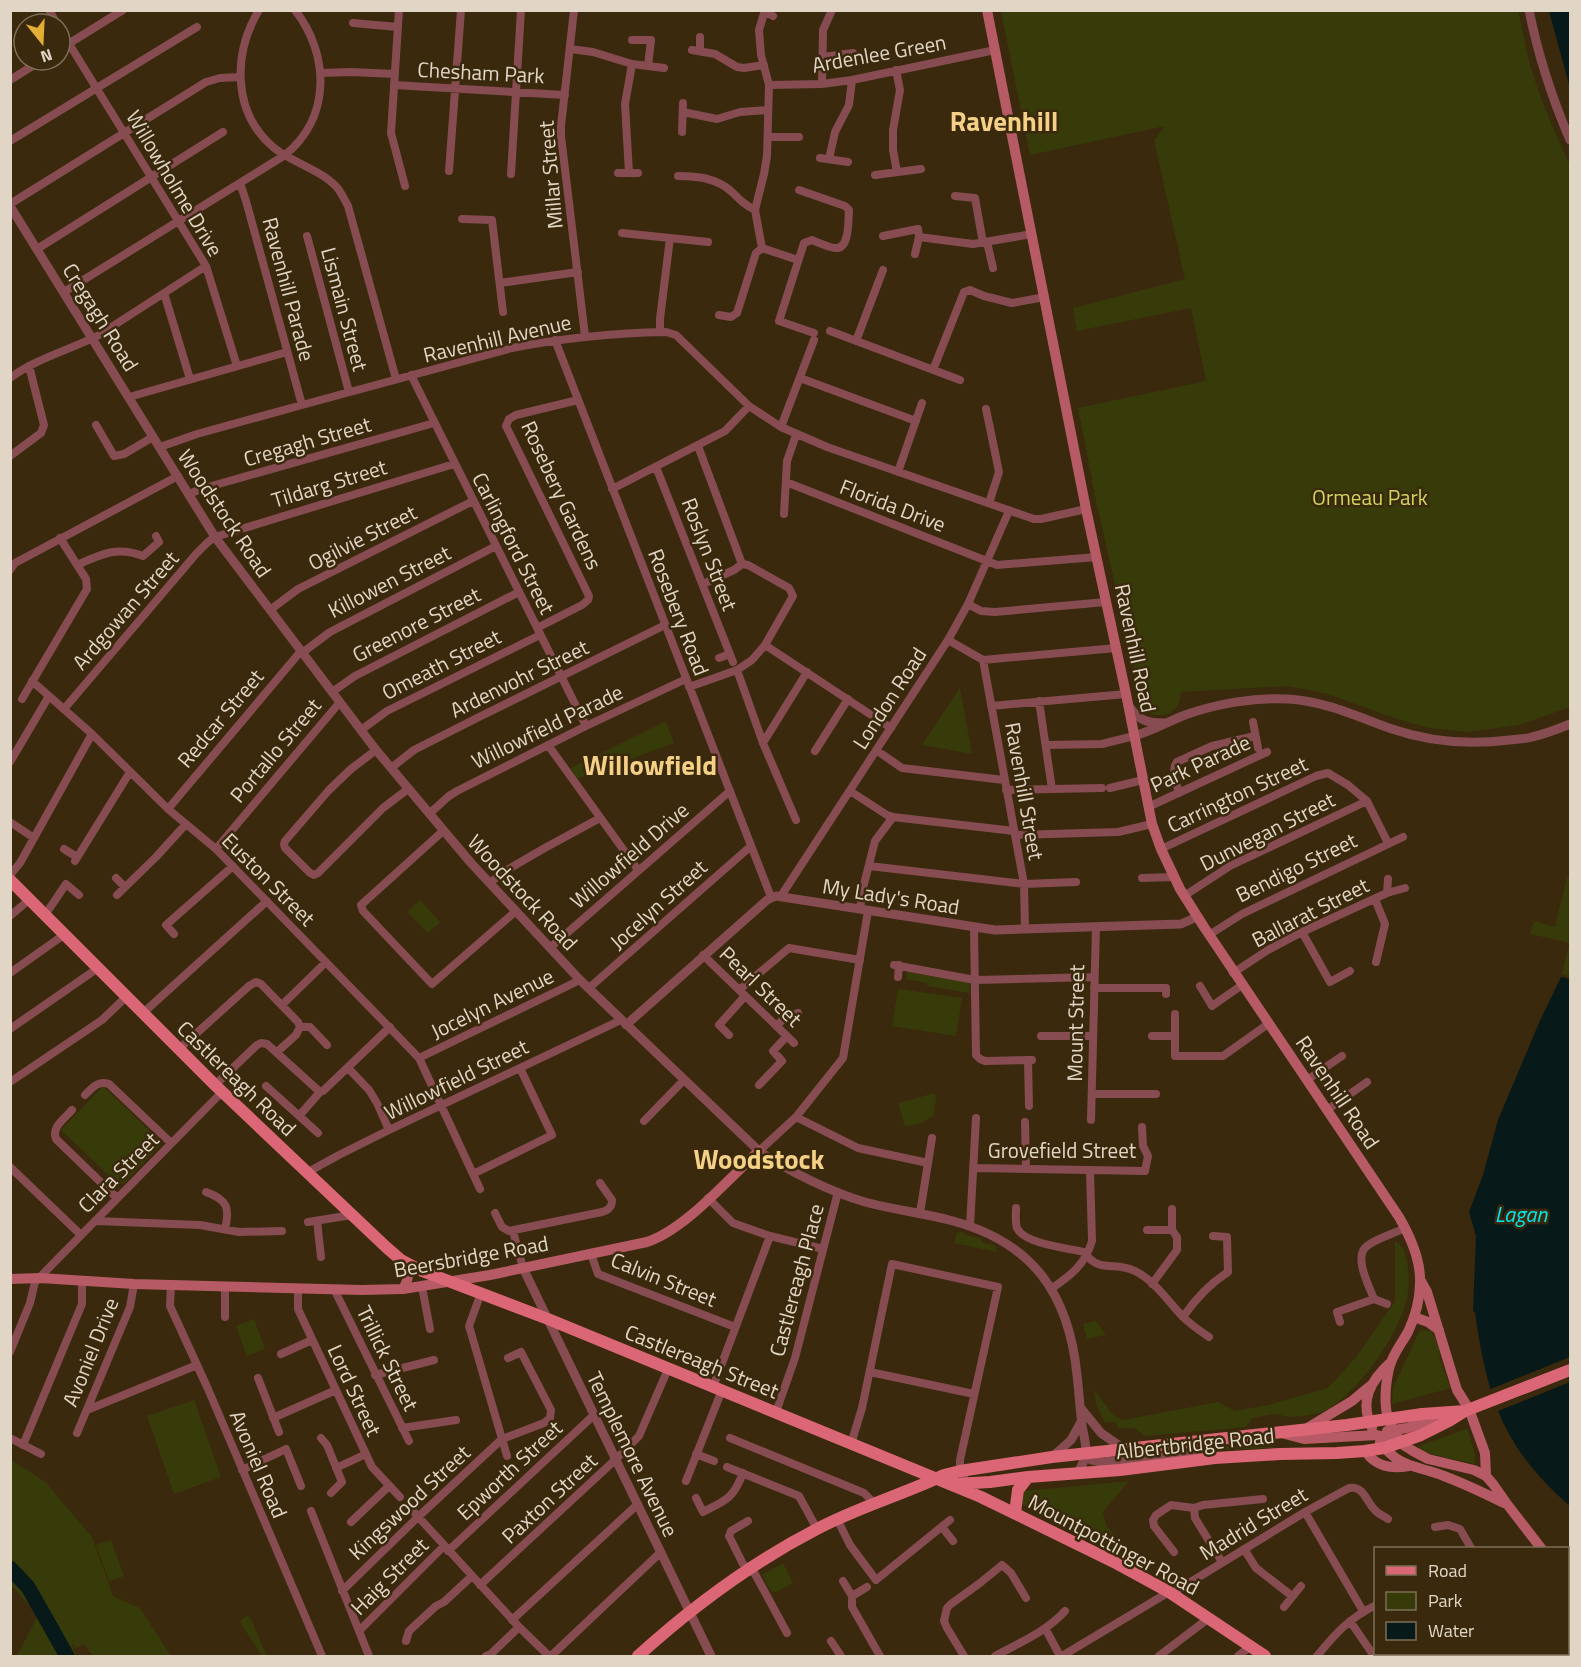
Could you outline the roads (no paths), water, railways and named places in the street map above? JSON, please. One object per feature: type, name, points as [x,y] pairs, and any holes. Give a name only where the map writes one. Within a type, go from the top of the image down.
[{"type":"main road","name":"Ravenhill Road","points":[[987,10],[1086,509],[1152,824],[1161,849],[1184,896],[1233,973],[1405,1228],[1416,1256],[1421,1281],[1418,1301],[1408,1331],[1391,1362],[1387,1379],[1385,1400],[1390,1425]]},
{"type":"main road","name":"Castlereagh Road","points":[[10,880],[218,1088],[386,1247],[416,1269],[453,1282]]},
{"type":"main road","name":"Beersbridge Road","points":[[10,1279],[40,1278],[134,1284],[334,1289],[403,1289],[453,1282],[657,1239],[683,1221],[759,1151]]},
{"type":"main road","points":[[403,1289],[409,1272],[407,1264]]},
{"type":"main road","points":[[1421,1281],[1427,1292],[1457,1390],[1485,1453],[1486,1476]]},
{"type":"main road","name":"Castlereagh Street","points":[[453,1282],[937,1479]]},
{"type":"main road","points":[[1414,1317],[1428,1322],[1439,1330]]},
{"type":"main road","name":"Ravenhill Road","points":[[1303,1430],[1352,1401],[1371,1385],[1378,1373],[1391,1362]]},
{"type":"main road","name":"Albertbridge Road","points":[[922,1484],[990,1482],[1120,1470],[1215,1458],[1365,1451],[1384,1448],[1402,1443],[1467,1410],[1570,1370]]},
{"type":"main road","points":[[1371,1385],[1366,1402],[1369,1422],[1384,1448],[1397,1460],[1409,1466],[1456,1480],[1507,1504]]},
{"type":"main road","name":"Albertbridge Road","points":[[962,1474],[1052,1457],[1369,1422],[1390,1425],[1422,1414],[1467,1410]]},
{"type":"main road","points":[[1402,1443],[1390,1425],[1449,1421]]},
{"type":"main road","points":[[1279,1433],[1304,1439],[1375,1435],[1390,1437],[1413,1452],[1428,1458],[1474,1470],[1486,1476],[1540,1547]]},
{"type":"main road","points":[[1365,1451],[1379,1465],[1398,1468],[1409,1466]]},
{"type":"main road","points":[[937,1479],[962,1474],[1012,1474],[1026,1477],[1018,1490],[1015,1513]]},
{"type":"main road","name":"Albertbridge Road","points":[[638,1656],[709,1596],[817,1528],[937,1479]]},
{"type":"main road","name":"Mountpottinger Road","points":[[937,1479],[1015,1513],[1114,1562],[1170,1593],[1265,1656]]},
{"type":"street","points":[[72,42],[123,10]]},
{"type":"street","points":[[259,10],[249,29],[243,51],[240,77],[244,98],[252,119],[272,146],[335,185],[348,206],[396,379]]},
{"type":"street","points":[[64,292],[285,155],[300,140],[314,115],[321,73],[311,36],[295,10]]},
{"type":"street","points":[[399,10],[391,133],[405,186]]},
{"type":"street","points":[[450,171],[461,10]]},
{"type":"street","points":[[511,174],[521,10]]},
{"type":"street","name":"Millar Street","points":[[574,10],[561,136],[585,336]]},
{"type":"street","points":[[822,84],[823,30],[832,10]]},
{"type":"street","points":[[1529,10],[1552,97],[1570,140]]},
{"type":"street","points":[[762,248],[755,210],[764,174],[768,136],[769,85],[760,49],[759,30],[764,11],[773,16]]},
{"type":"street","points":[[354,23],[398,27]]},
{"type":"street","points":[[10,141],[197,27]]},
{"type":"street","points":[[700,37],[696,50],[715,54],[737,67],[764,65]]},
{"type":"street","points":[[632,40],[651,40],[648,66]]},
{"type":"street","name":"Willowholme Drive","points":[[72,49],[206,266],[237,366]]},
{"type":"street","points":[[570,49],[593,52],[632,64],[664,68]]},
{"type":"street","name":"Ardenlee Green","points":[[769,85],[822,84],[852,80],[995,50]]},
{"type":"street","points":[[822,57],[853,53]]},
{"type":"street","points":[[628,173],[625,104],[632,64]]},
{"type":"street","points":[[896,70],[900,90],[893,130],[893,150],[897,172]]},
{"type":"street","points":[[10,80],[23,72]]},
{"type":"street","name":"Chesham Park","points":[[321,73],[395,74]]},
{"type":"street","points":[[10,205],[206,82],[220,78],[240,77]]},
{"type":"street","points":[[848,162],[824,158],[849,105],[852,80]]},
{"type":"street","name":"Chesham Park","points":[[394,85],[565,95]]},
{"type":"street","points":[[682,132],[683,107],[717,119],[740,112],[768,110]]},
{"type":"street","points":[[37,249],[223,132]]},
{"type":"street","points":[[768,136],[800,137]]},
{"type":"street","points":[[875,175],[921,169]]},
{"type":"street","points":[[618,173],[638,173]]},
{"type":"street","points":[[678,176],[715,181],[732,192],[746,206],[755,210]]},
{"type":"street","name":"Ravenhill Parade","points":[[240,183],[302,405]]},
{"type":"street","points":[[781,427],[814,337],[779,321],[798,260],[806,241],[812,240],[837,249],[843,246],[846,241],[849,210],[845,206],[799,190]]},
{"type":"street","points":[[955,196],[975,198],[993,268]]},
{"type":"street","name":"Cregagh Road","points":[[10,205],[160,447]]},
{"type":"street","points":[[462,219],[492,220],[503,312]]},
{"type":"street","points":[[883,236],[918,230],[919,237],[915,254]]},
{"type":"street","points":[[622,233],[708,242]]},
{"type":"street","points":[[919,237],[965,244],[1032,234]]},
{"type":"street","name":"Lismain Street","points":[[307,236],[349,392]]},
{"type":"street","points":[[660,332],[670,238]]},
{"type":"street","points":[[762,248],[798,260]]},
{"type":"street","points":[[719,315],[731,317],[737,313],[756,253],[762,248]]},
{"type":"street","points":[[12,373],[93,340],[206,266]]},
{"type":"street","points":[[856,341],[883,270]]},
{"type":"street","points":[[500,283],[578,272]]},
{"type":"street","points":[[933,370],[964,292],[970,290],[1012,303],[1045,297]]},
{"type":"street","points":[[164,293],[190,379]]},
{"type":"street","points":[[830,331],[960,380]]},
{"type":"street","name":"Ravenhill Avenue","points":[[160,447],[197,434],[512,348],[585,336],[660,332],[676,335],[749,406],[765,418],[796,435],[1034,519],[1086,509]]},
{"type":"street","name":"Rosebery Road","points":[[555,340],[771,897]]},
{"type":"street","points":[[129,397],[287,352]]},
{"type":"street","points":[[10,456],[44,430],[29,366]]},
{"type":"street","name":"Carlingford Street","points":[[411,375],[586,726]]},
{"type":"street","points":[[800,378],[916,421]]},
{"type":"street","name":"Rosebery Gardens","points":[[539,631],[582,605],[589,596],[506,426],[509,419],[516,414],[578,400]]},
{"type":"street","points":[[898,472],[922,403]]},
{"type":"street","points":[[612,489],[725,431],[749,406]]},
{"type":"street","points":[[987,409],[999,472],[988,503]]},
{"type":"street","name":"Cregagh Street","points":[[189,494],[434,423]]},
{"type":"street","points":[[96,425],[114,456],[124,454],[153,437]]},
{"type":"street","points":[[784,514],[788,458],[796,435]]},
{"type":"street","points":[[698,446],[742,564]]},
{"type":"street","name":"Woodstock Road","points":[[160,447],[215,537],[376,750],[443,831],[580,980],[759,1151],[776,1163],[838,1192],[867,1202],[970,1226],[999,1240],[1022,1255],[1043,1277],[1063,1310],[1074,1348],[1086,1453]]},
{"type":"street","name":"Tildarg Street","points":[[215,537],[454,464]]},
{"type":"street","name":"Roslyn Street","points":[[656,467],[763,743],[796,819]]},
{"type":"street","points":[[10,570],[15,563],[178,476]]},
{"type":"street","name":"Florida Drive","points":[[786,482],[997,565],[1097,557]]},
{"type":"street","name":"Ogilvie Street","points":[[270,610],[298,589],[473,501]]},
{"type":"street","name":"London Road","points":[[782,896],[948,640],[968,604],[1009,511]]},
{"type":"street","points":[[77,565],[115,550],[143,556],[159,542],[156,536]]},
{"type":"street","name":"Ardgowan Street","points":[[64,709],[196,554],[215,537]]},
{"type":"street","points":[[22,699],[87,589],[86,579],[60,538]]},
{"type":"street","name":"Killowen Street","points":[[300,650],[330,632],[496,546]]},
{"type":"street","points":[[703,584],[742,564],[748,565],[789,588],[792,596],[765,645],[752,660],[733,662],[719,658]]},
{"type":"street","name":"Greenore Street","points":[[332,692],[355,676],[519,592]]},
{"type":"street","points":[[968,604],[981,611],[995,612],[1106,602]]},
{"type":"street","name":"Ardenvohr Street","points":[[391,768],[414,750],[665,625]]},
{"type":"street","name":"Omeath Street","points":[[362,730],[387,711],[539,631]]},
{"type":"street","points":[[948,640],[983,660],[1116,648]]},
{"type":"street","points":[[765,645],[891,728]]},
{"type":"street","name":"Redcar Street","points":[[168,809],[300,650]]},
{"type":"street","name":"Ravenhill Street","points":[[983,660],[1024,884],[1025,929]]},
{"type":"street","points":[[689,687],[733,662]]},
{"type":"street","points":[[763,743],[807,672]]},
{"type":"street","name":"Willowfield Parade","points":[[429,814],[449,796],[586,726],[686,679]]},
{"type":"street","name":"Euston Street","points":[[32,681],[92,734],[168,809],[216,849],[419,1058],[480,1189]]},
{"type":"street","points":[[11,759],[49,696]]},
{"type":"street","points":[[815,751],[848,699]]},
{"type":"street","points":[[1046,745],[1102,744],[1153,730],[1206,709],[1261,700],[1287,699],[1328,706],[1408,734],[1468,743],[1529,738],[1570,724]]},
{"type":"street","points":[[991,706],[1039,701],[1127,700],[1134,714],[1140,719],[1154,723],[1167,723]]},
{"type":"street","points":[[1039,701],[1052,789]]},
{"type":"street","name":"Portallo Street","points":[[216,849],[340,702]]},
{"type":"street","points":[[1253,722],[1258,748]]},
{"type":"street","points":[[10,875],[20,863],[92,734]]},
{"type":"street","points":[[1179,793],[1174,772],[1177,762],[1212,746],[1256,736]]},
{"type":"street","points":[[548,745],[638,870]]},
{"type":"street","points":[[376,750],[329,790],[285,841],[285,848],[314,875],[383,808],[408,789]]},
{"type":"street","points":[[876,750],[902,768],[1004,780]]},
{"type":"street","name":"Park Parade","points":[[1148,807],[1267,752]]},
{"type":"street","points":[[64,849],[76,859],[130,772]]},
{"type":"street","name":"Carrington Street","points":[[1161,849],[1316,776],[1328,773],[1348,785],[1367,801]]},
{"type":"street","points":[[1006,790],[1106,788],[1143,780]]},
{"type":"street","name":"Willowfield Drive","points":[[554,951],[638,870],[730,791]]},
{"type":"street","points":[[850,791],[893,817],[1015,833],[1118,831],[1152,824]]},
{"type":"street","points":[[1367,801],[1388,843]]},
{"type":"street","name":"Dunvegan Street","points":[[1184,896],[1230,866],[1367,801]]},
{"type":"street","points":[[759,1151],[796,1117],[843,1058],[860,960],[869,866],[875,841],[893,817]]},
{"type":"street","points":[[490,883],[502,873],[600,818]]},
{"type":"street","points":[[10,822],[34,838]]},
{"type":"street","points":[[117,895],[186,824]]},
{"type":"street","points":[[443,831],[361,905],[363,911],[432,984],[516,911]]},
{"type":"street","name":"Bendigo Street","points":[[1209,935],[1242,914],[1403,837]]},
{"type":"street","name":"Jocelyn Street","points":[[589,988],[751,846]]},
{"type":"street","points":[[174,934],[166,925],[233,866]]},
{"type":"street","points":[[869,866],[1024,884],[1076,882]]},
{"type":"street","points":[[1142,878],[1175,877]]},
{"type":"street","points":[[116,878],[125,887]]},
{"type":"street","points":[[1387,893],[1388,879]]},
{"type":"street","points":[[45,915],[66,884],[79,895]]},
{"type":"street","name":"Ballarat Street","points":[[1233,973],[1268,950],[1302,932],[1387,893],[1406,888]]},
{"type":"street","name":"My Lady's Road","points":[[771,897],[782,896],[995,930],[1180,924],[1197,917]]},
{"type":"street","points":[[623,1022],[771,897]]},
{"type":"street","points":[[10,916],[30,899]]},
{"type":"street","points":[[1375,899],[1384,924],[1376,962]]},
{"type":"street","points":[[143,1013],[267,901]]},
{"type":"street","name":"Mount Street","points":[[1091,1120],[1096,927]]},
{"type":"street","points":[[974,928],[976,1055],[985,1061],[1030,1060],[1029,1106]]},
{"type":"street","points":[[1302,932],[1330,982],[1350,972]]},
{"type":"street","points":[[10,973],[64,934]]},
{"type":"street","points":[[729,1035],[719,1025],[742,993],[789,948],[860,960]]},
{"type":"street","name":"Pearl Street","points":[[704,955],[794,1043]]},
{"type":"street","points":[[282,1005],[326,962]]},
{"type":"street","points":[[898,977],[897,965],[975,980],[1094,977]]},
{"type":"street","points":[[10,1029],[98,968]]},
{"type":"street","name":"Jocelyn Avenue","points":[[419,1058],[580,980]]},
{"type":"street","points":[[179,1049],[253,982],[256,982],[261,984],[282,1005],[298,1022],[300,1028],[296,1035],[277,1052],[320,1092]]},
{"type":"street","points":[[1200,987],[1212,1006],[1242,986]]},
{"type":"street","points":[[1094,988],[1166,988],[1166,994]]},
{"type":"street","points":[[10,1082],[102,1020],[126,997]]},
{"type":"street","points":[[776,1026],[785,1018],[798,1013]]},
{"type":"street","points":[[1175,1014],[1175,1056],[1223,1056],[1268,1024]]},
{"type":"street","name":"Willowfield Street","points":[[308,1173],[389,1130],[623,1022]]},
{"type":"street","points":[[300,1028],[310,1028],[327,1044]]},
{"type":"street","points":[[299,1116],[320,1092],[390,1028]]},
{"type":"street","points":[[759,1084],[782,1061],[773,1051],[787,1036]]},
{"type":"street","points":[[1041,1036],[1092,1036]]},
{"type":"street","points":[[1152,1036],[1175,1036]]},
{"type":"street","name":"Clara Street","points":[[40,1278],[171,1143],[258,1044],[267,1044],[277,1052]]},
{"type":"street","points":[[1307,1080],[1342,1056]]},
{"type":"street","points":[[348,1068],[369,1090],[389,1130]]},
{"type":"street","points":[[474,1174],[552,1135],[520,1068]]},
{"type":"street","points":[[644,1121],[684,1080]]},
{"type":"street","points":[[85,1095],[98,1084],[105,1082],[109,1084],[171,1143]]},
{"type":"street","points":[[1327,1110],[1367,1082]]},
{"type":"street","points":[[266,1086],[318,1133]]},
{"type":"street","points":[[1092,1094],[1156,1094]]},
{"type":"street","points":[[72,1110],[55,1130],[56,1139],[117,1198]]},
{"type":"street","points":[[796,1117],[858,1148],[928,1163]]},
{"type":"street","points":[[1025,1122],[1026,1169]]},
{"type":"street","points":[[970,1226],[973,1168],[972,1124]]},
{"type":"street","name":"Grovefield Street","points":[[973,1168],[1145,1171],[1148,1156],[1143,1146],[1142,1127]]},
{"type":"street","points":[[920,1214],[932,1138]]},
{"type":"street","points":[[10,1167],[81,1235]]},
{"type":"street","points":[[1052,1289],[1082,1264],[1092,1241],[1090,1170]]},
{"type":"street","points":[[495,1214],[502,1227],[513,1231],[608,1210],[612,1200],[600,1183]]},
{"type":"street","points":[[206,1192],[225,1204],[228,1213],[225,1229]]},
{"type":"street","name":"Castlereagh Place","points":[[776,1412],[795,1358],[838,1192]]},
{"type":"street","points":[[708,1198],[733,1223],[770,1236],[823,1249]]},
{"type":"street","points":[[1016,1208],[1016,1225],[1023,1235],[1038,1242],[1084,1252],[1090,1260],[1101,1265],[1133,1270],[1152,1284],[1183,1317],[1209,1337]]},
{"type":"street","points":[[1152,1284],[1177,1250],[1177,1237],[1172,1230],[1172,1209]]},
{"type":"street","points":[[308,1222],[352,1215]]},
{"type":"street","points":[[95,1221],[200,1225],[245,1232],[282,1232]]},
{"type":"street","points":[[317,1221],[321,1257]]},
{"type":"street","points":[[1374,1299],[1361,1262],[1361,1253],[1365,1247],[1405,1228]]},
{"type":"street","points":[[1147,1230],[1172,1230]]},
{"type":"street","points":[[513,1231],[523,1268]]},
{"type":"street","points":[[686,1481],[735,1327],[770,1236]]},
{"type":"street","points":[[1183,1317],[1198,1296],[1211,1283],[1228,1272],[1227,1237],[1213,1236]]},
{"type":"street","name":"Calvin Street","points":[[591,1254],[598,1274],[735,1327]]},
{"type":"street","points":[[851,1443],[862,1408],[892,1264],[998,1287],[960,1460],[962,1474]]},
{"type":"street","name":"Templemore Avenue","points":[[523,1268],[711,1656]]},
{"type":"street","points":[[10,1352],[30,1304],[35,1282],[40,1278]]},
{"type":"street","points":[[23,1445],[82,1304],[82,1281]]},
{"type":"street","name":"Avoniel Drive","points":[[77,1433],[130,1307],[134,1284]]},
{"type":"street","name":"Avoniel Road","points":[[171,1285],[170,1306],[322,1656]]},
{"type":"street","points":[[225,1286],[225,1317]]},
{"type":"street","points":[[422,1287],[430,1329]]},
{"type":"street","name":"Lord Street","points":[[298,1288],[298,1309],[372,1467],[400,1497]]},
{"type":"street","name":"Trillick Street","points":[[334,1289],[408,1441]]},
{"type":"street","points":[[481,1293],[469,1326],[507,1456]]},
{"type":"street","points":[[1340,1322],[1337,1312],[1374,1299],[1387,1304]]},
{"type":"street","points":[[281,1354],[312,1340]]},
{"type":"street","points":[[502,1439],[544,1423],[551,1415],[551,1410],[519,1348],[508,1358]]},
{"type":"street","points":[[375,1375],[434,1360]]},
{"type":"street","points":[[87,1410],[197,1365]]},
{"type":"street","name":"Paxton Street","points":[[480,1585],[639,1436],[668,1369]]},
{"type":"street","points":[[870,1371],[975,1394]]},
{"type":"street","points":[[258,1378],[279,1432]]},
{"type":"street","points":[[273,1418],[336,1390]]},
{"type":"street","points":[[1080,1407],[1101,1433],[1124,1449]]},
{"type":"street","name":"Epworth Street","points":[[446,1548],[594,1415]]},
{"type":"street","points":[[402,1428],[456,1420]]},
{"type":"street","points":[[1052,1457],[1071,1440],[1082,1422]]},
{"type":"street","points":[[10,1438],[41,1454]]},
{"type":"street","points":[[321,1438],[327,1445],[342,1482],[331,1493]]},
{"type":"street","points":[[730,1438],[864,1493],[874,1503]]},
{"type":"street","name":"Kingswood Street","points":[[342,1591],[502,1439]]},
{"type":"street","points":[[242,1470],[286,1449],[301,1486]]},
{"type":"street","points":[[1086,1453],[1091,1460],[1103,1462],[1187,1455],[1215,1458]]},
{"type":"street","points":[[1078,1473],[1086,1453]]},
{"type":"street","points":[[336,1468],[366,1454]]},
{"type":"street","points":[[696,1454],[714,1461]]},
{"type":"street","points":[[727,1467],[799,1496],[817,1528]]},
{"type":"street","points":[[696,1498],[703,1512],[726,1500],[733,1494],[743,1473]]},
{"type":"street","points":[[351,1522],[389,1486]]},
{"type":"street","name":"Madrid Street","points":[[1061,1656],[1349,1488],[1355,1487],[1376,1511],[1388,1519]]},
{"type":"street","points":[[1174,1552],[1154,1526],[1153,1520],[1156,1515],[1171,1505],[1194,1508],[1263,1498]]},
{"type":"street","points":[[512,1620],[638,1504]]},
{"type":"street","points":[[1194,1508],[1195,1518],[1222,1562]]},
{"type":"street","points":[[412,1510],[547,1656],[661,1552]]},
{"type":"street","points":[[310,1512],[369,1656]]},
{"type":"street","points":[[1305,1512],[1363,1611]]},
{"type":"street","points":[[837,1520],[850,1545],[876,1580],[950,1520]]},
{"type":"street","points":[[748,1521],[731,1531],[729,1536],[743,1564],[755,1574],[787,1633]]},
{"type":"street","points":[[1435,1527],[1448,1525],[1460,1529],[1470,1547]]},
{"type":"street","points":[[942,1527],[953,1541]]},
{"type":"street","name":"Haig Street","points":[[359,1630],[446,1548]]},
{"type":"street","points":[[1244,1549],[1256,1568],[1292,1596]]},
{"type":"street","points":[[964,1656],[944,1621],[947,1608],[951,1604],[1002,1565],[1011,1573],[1026,1598]]},
{"type":"street","points":[[406,1641],[409,1631],[472,1576]]},
{"type":"street","points":[[843,1581],[852,1596],[852,1607],[880,1656]]},
{"type":"street","points":[[1284,1607],[1301,1586]]},
{"type":"street","points":[[852,1596],[867,1587]]},
{"type":"street","points":[[1317,1656],[1339,1630],[1363,1611],[1374,1606]]},
{"type":"street","points":[[995,1656],[1045,1629],[1065,1611]]},
{"type":"street","points":[[1160,1656],[1209,1618]]},
{"type":"street","points":[[1350,1621],[1374,1656]]},
{"type":"street","points":[[486,1656],[519,1628]]},
{"type":"street","points":[[1045,1629],[1061,1656]]},
{"type":"street","points":[[831,1641],[841,1656]]},
{"type":"street","points":[[1238,1656],[1251,1646]]},
{"type":"water","points":[[1549,11],[1570,11],[1570,88]]},
{"type":"water","name":"Lagan","points":[[1561,977],[1570,979],[1570,1506],[1547,1485],[1514,1442],[1493,1396],[1485,1370],[1473,1311],[1476,1236],[1469,1212],[1483,1175],[1498,1120]]},
{"type":"waterway","points":[[10,1568],[28,1587],[67,1656]]},
{"type":"district","name":"Ravenhill","points":[[1004,120]]},
{"type":"district","name":"Willowfield","points":[[650,764]]},
{"type":"district","name":"Woodstock","points":[[759,1158]]},
{"type":"park label","name":"Ormeau Park","points":[[1370,497]]}]
